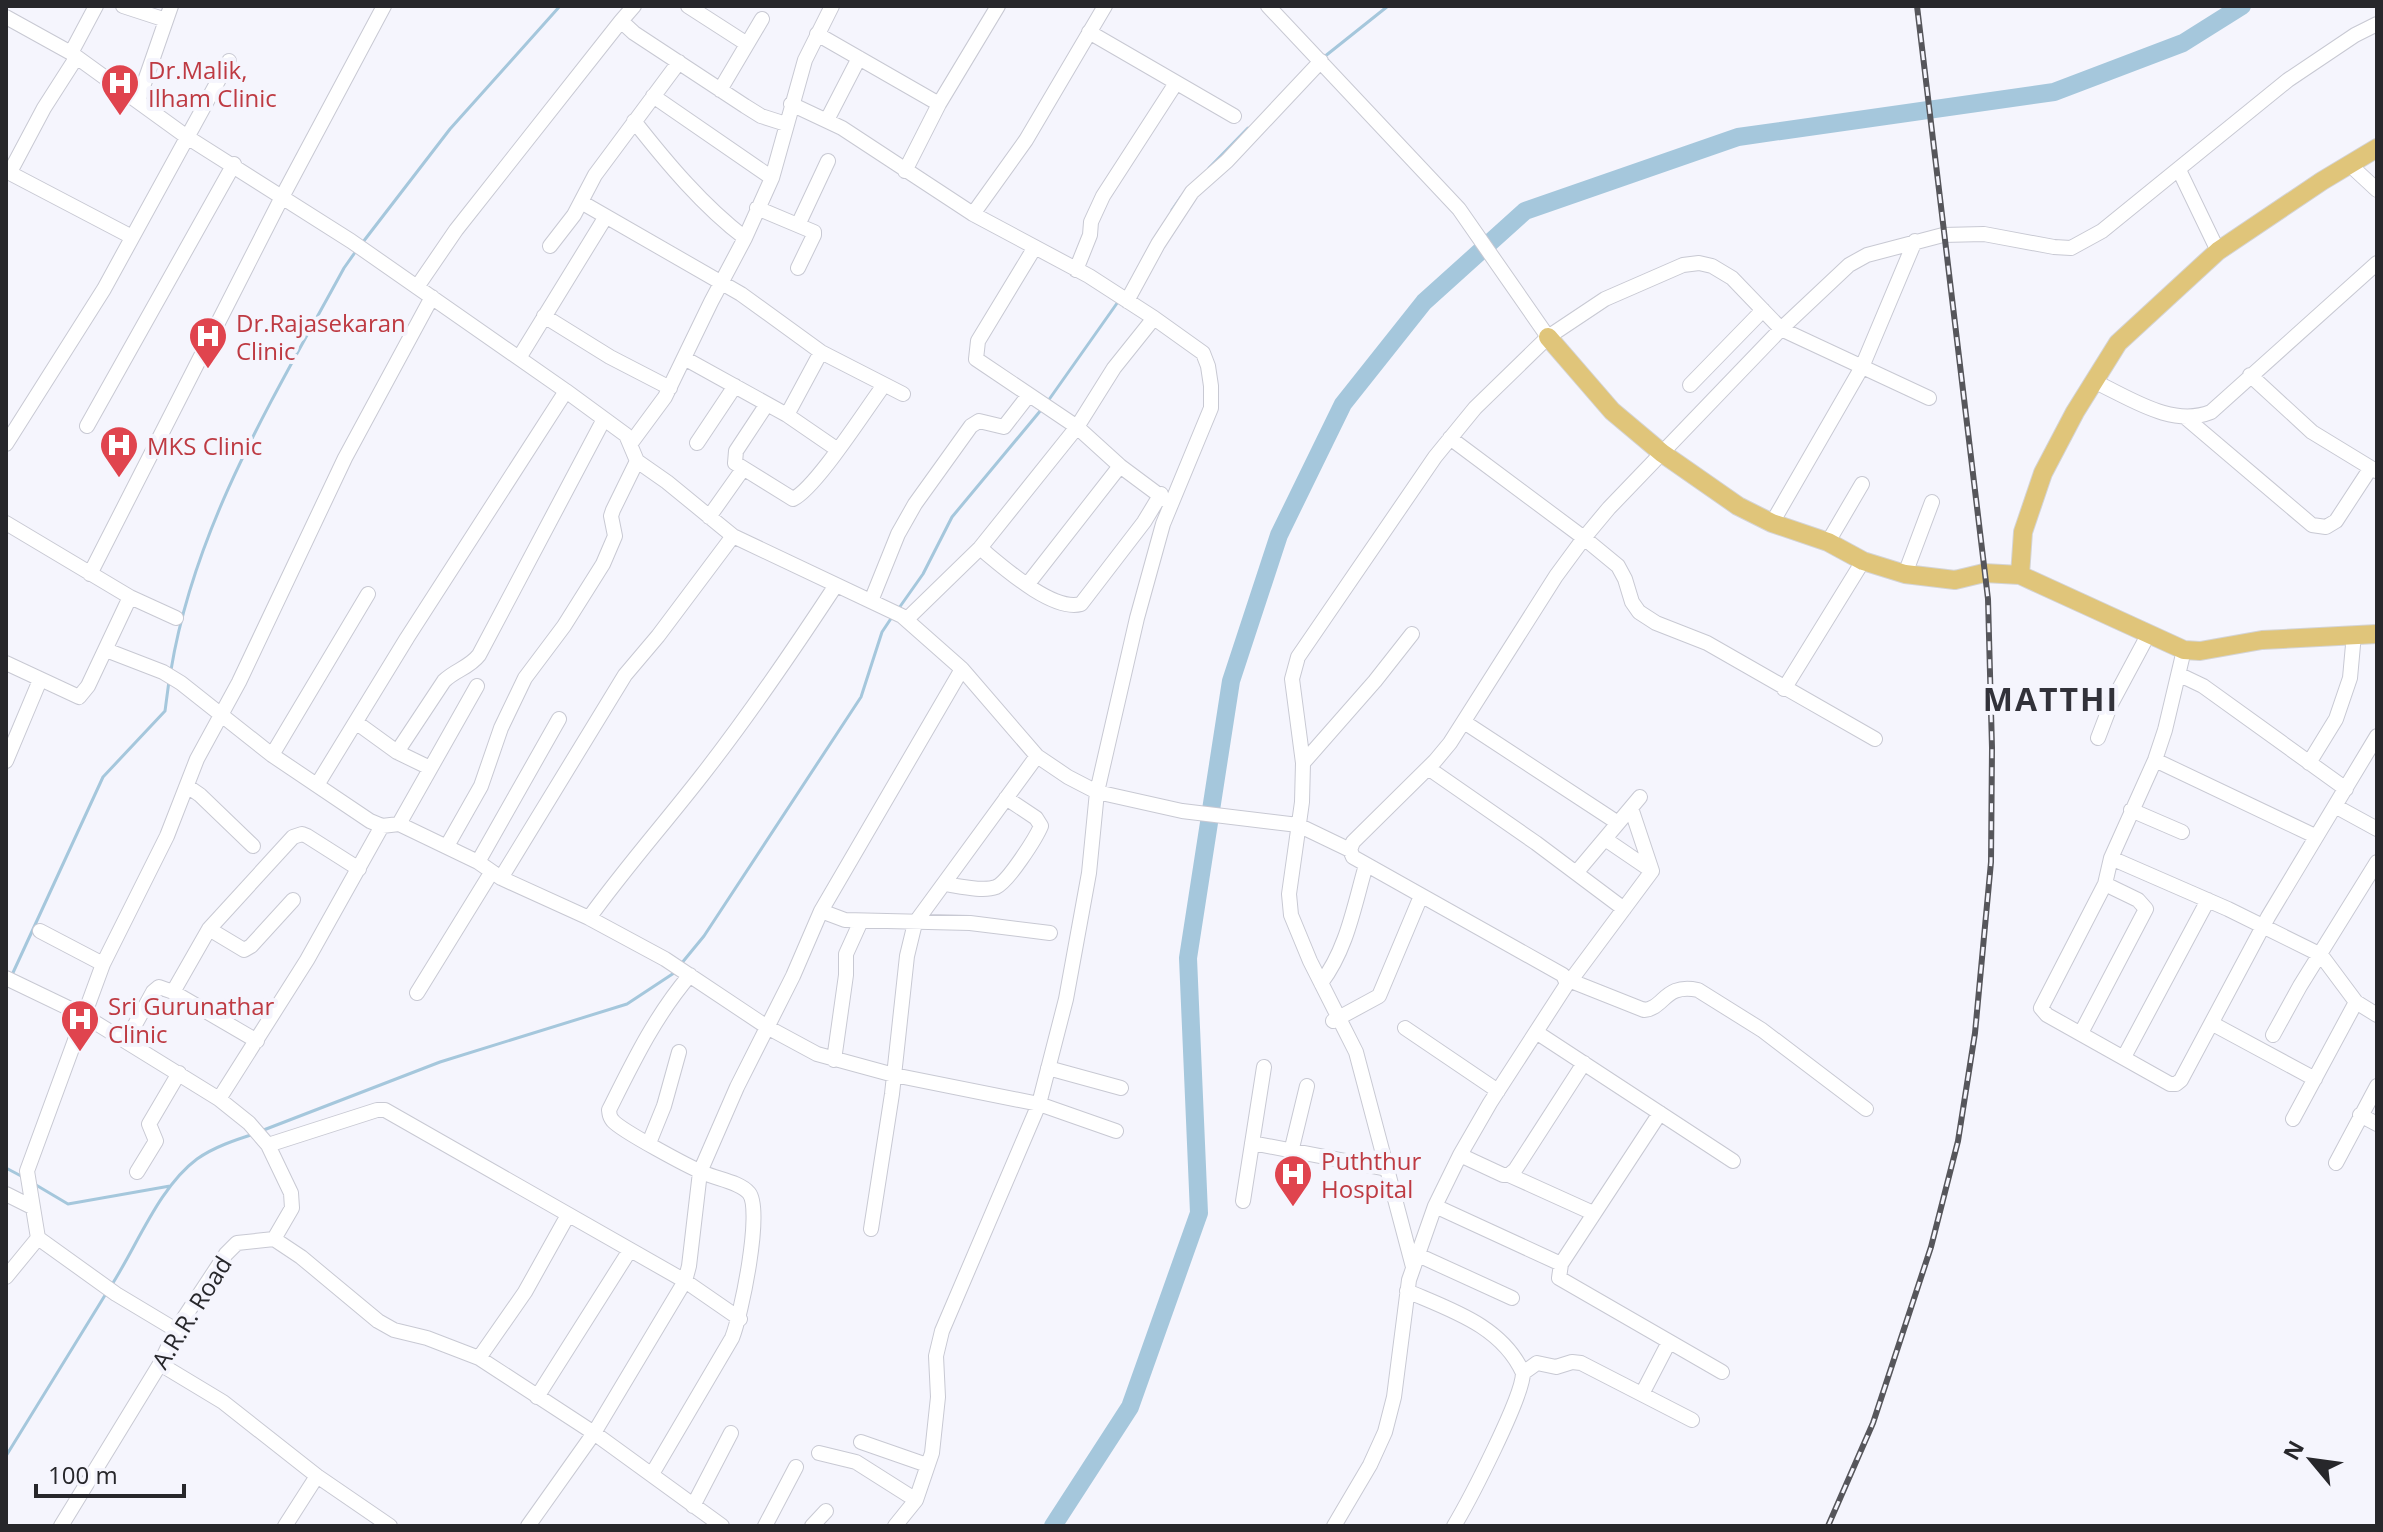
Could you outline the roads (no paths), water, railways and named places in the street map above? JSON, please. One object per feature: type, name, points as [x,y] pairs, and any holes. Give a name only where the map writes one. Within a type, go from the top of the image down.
[{"type":"main road","points":[[2020,575],[2023,532],[2043,473],[2093,381],[2118,343],[2218,251],[2377,148]]},
{"type":"main road","points":[[1548,337],[1612,411],[1662,453],[1738,506],[1772,523],[1828,542],[1863,561],[1905,574],[1955,580],[1984,573],[2020,575],[2184,650],[2200,651],[2262,640],[2377,634]]},
{"type":"street","points":[[96,6],[74,56],[8,172],[132,237]]},
{"type":"street","points":[[123,6],[168,13],[138,101]]},
{"type":"street","points":[[90,574],[282,197],[384,6]]},
{"type":"street","points":[[417,287],[456,230],[634,6]]},
{"type":"street","points":[[688,6],[747,44]]},
{"type":"street","points":[[631,443],[670,388],[745,238],[772,178],[791,104],[817,34],[832,6]]},
{"type":"street","points":[[905,171],[939,104],[998,6]]},
{"type":"street","points":[[973,214],[1026,140],[1105,6]]},
{"type":"street","points":[[1268,6],[1459,209],[1548,337]]},
{"type":"street","points":[[6,17],[74,56],[187,137],[351,241],[566,391],[626,435],[637,461],[733,536],[904,617],[962,669],[1037,756],[1068,777],[1097,792],[1128,800],[1223,817],[1298,825],[1350,850],[1353,857],[1366,865],[1568,980],[1644,1010],[1655,1008],[1669,993],[1688,988],[1698,990],[1762,1030],[1866,1109]]},
{"type":"street","points":[[720,90],[762,19]]},
{"type":"street","points":[[621,21],[652,47],[761,116],[786,124]]},
{"type":"street","points":[[1350,850],[1353,842],[1428,768],[1464,722],[1556,576],[1584,538],[1781,329],[1849,265],[1867,255],[1943,235],[1984,234],[2071,248],[2102,231],[2288,80],[2355,35],[2377,24]]},
{"type":"street","points":[[1089,32],[1234,116]]},
{"type":"street","points":[[817,34],[939,104]]},
{"type":"street","points":[[827,120],[859,58]]},
{"type":"street","points":[[6,444],[104,289],[229,61]]},
{"type":"street","points":[[550,246],[581,202],[595,175],[679,62]]},
{"type":"street","points":[[1129,302],[1158,244],[1192,192],[1325,65]]},
{"type":"street","points":[[1076,270],[1103,196],[1176,83]]},
{"type":"street","points":[[653,96],[772,178]]},
{"type":"street","points":[[791,104],[827,120],[973,214],[1108,289],[1203,353],[1211,386],[1211,408],[1166,499],[1144,522],[1081,604],[1065,606],[1027,585],[980,548]]},
{"type":"street","points":[[634,121],[669,165],[745,238]]},
{"type":"street","points":[[798,225],[828,161]]},
{"type":"street","points":[[87,426],[234,164]]},
{"type":"street","points":[[2349,164],[2377,190]]},
{"type":"street","points":[[2179,170],[2218,251]]},
{"type":"street","points":[[581,202],[722,284],[788,326],[821,352],[903,394]]},
{"type":"street","points":[[757,208],[812,231],[814,235],[798,268]]},
{"type":"street","points":[[519,358],[605,218]]},
{"type":"street","points":[[1772,523],[1862,367],[1915,241]]},
{"type":"street","points":[[1035,247],[978,341],[976,359],[1077,427],[1120,466],[1166,499]]},
{"type":"street","points":[[1416,1261],[1387,1169],[1356,1052],[1336,1019],[1291,915],[1289,894],[1302,802],[1303,763],[1292,679],[1298,657],[1435,457],[1475,408],[1548,337],[1605,299],[1683,265],[1699,263],[1712,266],[1732,278],[1781,329],[1929,398]]},
{"type":"street","points":[[2093,381],[2170,416],[2186,418],[2211,412],[2377,263]]},
{"type":"street","points":[[176,1330],[116,1294],[38,1238],[27,1171],[103,964],[162,846],[197,759],[274,609],[345,458],[432,297]]},
{"type":"street","points":[[1690,385],[1763,310]]},
{"type":"street","points":[[544,316],[610,357],[670,388]]},
{"type":"street","points":[[904,617],[980,548],[1077,427],[1114,368],[1154,318]]},
{"type":"street","points":[[787,415],[821,352]]},
{"type":"street","points":[[684,358],[787,415],[838,450]]},
{"type":"street","points":[[2186,418],[2302,519],[2312,525],[2326,527],[2336,521],[2374,470],[2312,432],[2250,375]]},
{"type":"street","points":[[767,404],[736,451],[735,463],[793,499],[802,493],[838,450],[884,385]]},
{"type":"street","points":[[697,443],[735,386]]},
{"type":"street","points":[[317,785],[566,391]]},
{"type":"street","points":[[875,603],[898,534],[915,504],[971,426],[979,421],[1004,427],[1031,398]]},
{"type":"street","points":[[397,752],[444,681],[452,673],[473,663],[479,655],[604,419]]},
{"type":"street","points":[[1450,438],[1618,566],[1639,612],[1656,623],[1707,643],[1875,739]]},
{"type":"street","points":[[447,846],[481,786],[505,719],[525,678],[564,626],[603,564],[615,536],[611,516],[637,461]]},
{"type":"street","points":[[1027,585],[1120,466]]},
{"type":"street","points":[[709,517],[743,469]]},
{"type":"street","points":[[1828,542],[1862,484]]},
{"type":"street","points":[[895,1526],[916,1500],[932,1453],[938,1397],[936,1356],[942,1331],[1039,1104],[1066,999],[1089,873],[1097,792],[1137,618],[1163,524],[1166,499]]},
{"type":"street","points":[[1905,574],[1932,502]]},
{"type":"street","points":[[6,523],[130,597],[176,618]]},
{"type":"street","points":[[417,993],[625,675],[733,536]]},
{"type":"street","points":[[1784,689],[1863,561]]},
{"type":"street","points":[[589,918],[652,834],[702,775],[836,585]]},
{"type":"street","points":[[272,755],[368,594]]},
{"type":"street","points":[[6,663],[79,697],[106,650],[130,597]]},
{"type":"street","points":[[1303,763],[1412,634]]},
{"type":"street","points":[[2309,763],[2336,719],[2350,678],[2354,634]]},
{"type":"street","points":[[2098,738],[2111,704],[2148,635]]},
{"type":"street","points":[[106,650],[163,672],[181,683],[272,755],[370,821],[382,826],[399,824],[478,862],[496,876],[589,918],[665,959],[767,1027],[817,1054],[894,1075],[1039,1104],[1116,1131]]},
{"type":"street","points":[[2184,650],[2180,675],[2155,760],[2111,858],[2105,884],[2042,1003],[2043,1012],[2047,1015],[2170,1084],[2181,1080],[2315,836],[2376,743]]},
{"type":"street","points":[[528,1526],[594,1433],[685,1281],[700,1172],[737,1087],[793,976],[821,911],[962,669]]},
{"type":"street","points":[[2180,675],[2203,686],[2346,789]]},
{"type":"street","points":[[6,761],[40,680]]},
{"type":"street","points":[[399,824],[477,686]]},
{"type":"street","points":[[478,862],[559,719]]},
{"type":"street","points":[[1464,722],[1618,823]]},
{"type":"street","points":[[357,723],[397,752],[430,768]]},
{"type":"street","points":[[871,1229],[894,1075],[907,956],[915,923],[1037,756]]},
{"type":"street","points":[[2155,760],[2315,836]]},
{"type":"street","points":[[1428,768],[1624,909]]},
{"type":"street","points":[[187,786],[253,846]]},
{"type":"street","points":[[945,884],[991,888],[999,886],[1007,878],[1041,826],[1036,818],[1006,798]]},
{"type":"street","points":[[1334,1526],[1370,1465],[1385,1432],[1394,1397],[1407,1291],[1435,1206],[1460,1155],[1568,980],[1652,871],[1636,802],[1576,873]]},
{"type":"street","points":[[2335,806],[2377,829]]},
{"type":"street","points":[[2131,810],[2182,832]]},
{"type":"street","points":[[219,1099],[307,960],[382,826]]},
{"type":"street","points":[[173,992],[209,929],[297,835],[307,836],[359,869]]},
{"type":"street","points":[[1605,839],[1652,871]]},
{"type":"street","points":[[2111,858],[2208,900],[2321,955],[2356,1002],[2377,1015]]},
{"type":"street","points":[[2273,1035],[2377,862]]},
{"type":"street","points":[[1321,983],[1335,965],[1366,865]]},
{"type":"street","points":[[2081,1033],[2146,909],[2138,900],[2105,884]]},
{"type":"street","points":[[1336,1019],[1379,996],[1421,896]]},
{"type":"street","points":[[209,929],[244,950],[293,900]]},
{"type":"street","points":[[2124,1057],[2208,900]]},
{"type":"street","points":[[821,911],[845,920],[970,923],[1050,933]]},
{"type":"street","points":[[834,1060],[846,954],[861,921]]},
{"type":"street","points":[[40,931],[103,964]]},
{"type":"street","points":[[652,1474],[732,1338],[740,1319],[754,1221],[753,1202],[745,1189],[700,1172],[649,1143],[615,1123],[609,1110],[648,1032],[687,973]]},
{"type":"street","points":[[11,980],[83,1015],[219,1099],[249,1123],[266,1142],[291,1193],[292,1208],[274,1239],[301,1257],[378,1321],[394,1330],[427,1338],[479,1358],[594,1433],[722,1526]]},
{"type":"street","points":[[126,1041],[155,989],[162,987],[257,1041]]},
{"type":"street","points":[[2293,1119],[2356,1002]]},
{"type":"street","points":[[2213,1024],[2315,1079]]},
{"type":"street","points":[[1405,1028],[1498,1091]]},
{"type":"street","points":[[1536,1032],[1733,1161]]},
{"type":"street","points":[[649,1143],[664,1106],[679,1052]]},
{"type":"street","points":[[1509,1175],[1535,1142],[1584,1063]]},
{"type":"street","points":[[1243,1201],[1264,1067]]},
{"type":"street","points":[[1048,1068],[1121,1088]]},
{"type":"street","points":[[137,1172],[156,1141],[149,1124],[179,1073]]},
{"type":"street","points":[[1291,1152],[1307,1086]]},
{"type":"street","points":[[2336,1163],[2377,1086]]},
{"type":"street","points":[[266,1142],[385,1110],[685,1281],[740,1319]]},
{"type":"street","points":[[1660,1113],[1561,1264],[1559,1278],[1722,1372]]},
{"type":"street","points":[[2360,1115],[2377,1124]]},
{"type":"street","points":[[1252,1143],[1387,1169]]},
{"type":"street","points":[[1460,1155],[1593,1213]]},
{"type":"street","points":[[6,1194],[32,1207]]},
{"type":"street","points":[[1435,1206],[1561,1264]]},
{"type":"street","points":[[479,1358],[525,1292],[568,1215]]},
{"type":"street","points":[[6,1277],[38,1238]]},
{"type":"street","name":"A.R.R. Road","points":[[61,1526],[160,1364],[176,1330],[231,1248],[247,1240],[274,1239]]},
{"type":"street","points":[[537,1397],[630,1250]]},
{"type":"street","points":[[1416,1261],[1512,1298]]},
{"type":"street","points":[[1407,1291],[1475,1320],[1502,1344],[1523,1373]]},
{"type":"street","points":[[1642,1394],[1669,1342]]},
{"type":"street","points":[[1454,1526],[1507,1416],[1523,1373],[1537,1363],[1556,1367],[1575,1362],[1692,1420]]},
{"type":"street","points":[[160,1364],[223,1402],[317,1476],[390,1526]]},
{"type":"street","points":[[693,1506],[731,1433]]},
{"type":"street","points":[[861,1442],[927,1465]]},
{"type":"street","points":[[819,1453],[856,1462],[916,1500]]},
{"type":"street","points":[[765,1526],[796,1467]]},
{"type":"street","points":[[285,1526],[317,1476]]},
{"type":"street","points":[[812,1526],[826,1511]]},
{"type":"waterway","points":[[363,242],[450,129],[560,6]]},
{"type":"waterway","points":[[1324,57],[1388,6]]},
{"type":"waterway","points":[[1053,1526],[1130,1407],[1199,1213],[1188,958],[1231,681],[1279,535],[1343,404],[1424,302],[1525,211],[1738,137],[2054,92],[2183,43],[2242,6]]},
{"type":"waterway","points":[[1209,168],[1248,128]]},
{"type":"waterway","points":[[1172,210],[1181,197]]},
{"type":"waterway","points":[[171,670],[182,616],[218,512],[265,413],[356,251]]},
{"type":"waterway","points":[[1048,401],[1120,299]]},
{"type":"waterway","points":[[899,608],[923,574],[952,517],[1041,410]]},
{"type":"waterway","points":[[681,964],[704,936],[861,697],[882,632],[892,617]]},
{"type":"waterway","points":[[11,977],[103,777],[165,711],[169,681]]},
{"type":"waterway","points":[[261,1131],[440,1062],[627,1004],[674,973]]},
{"type":"waterway","points":[[111,1286],[160,1201],[183,1171],[210,1151],[254,1134]]},
{"type":"waterway","points":[[6,1168],[23,1177]]},
{"type":"waterway","points":[[36,1185],[68,1204],[170,1186]]},
{"type":"waterway","points":[[6,1456],[107,1292]]},
{"type":"railway","points":[[1828,1526],[1873,1423],[1931,1247],[1958,1141],[1975,1033],[1991,862],[1988,599],[1917,6]]},
{"type":"place","name":"Dr.Malik, Ilham Clinic","points":[[120,117]]},
{"type":"place","name":"Dr.Rajasekaran Clinic","points":[[208,370]]},
{"type":"place","name":"MKS Clinic","points":[[119,479]]},
{"type":"place","name":"Sri Gurunathar Clinic","points":[[80,1053]]},
{"type":"place","name":"Puththur Hospital","points":[[1293,1208]]},
{"type":"district","name":"MATTHI","points":[[2051,698]]}]
